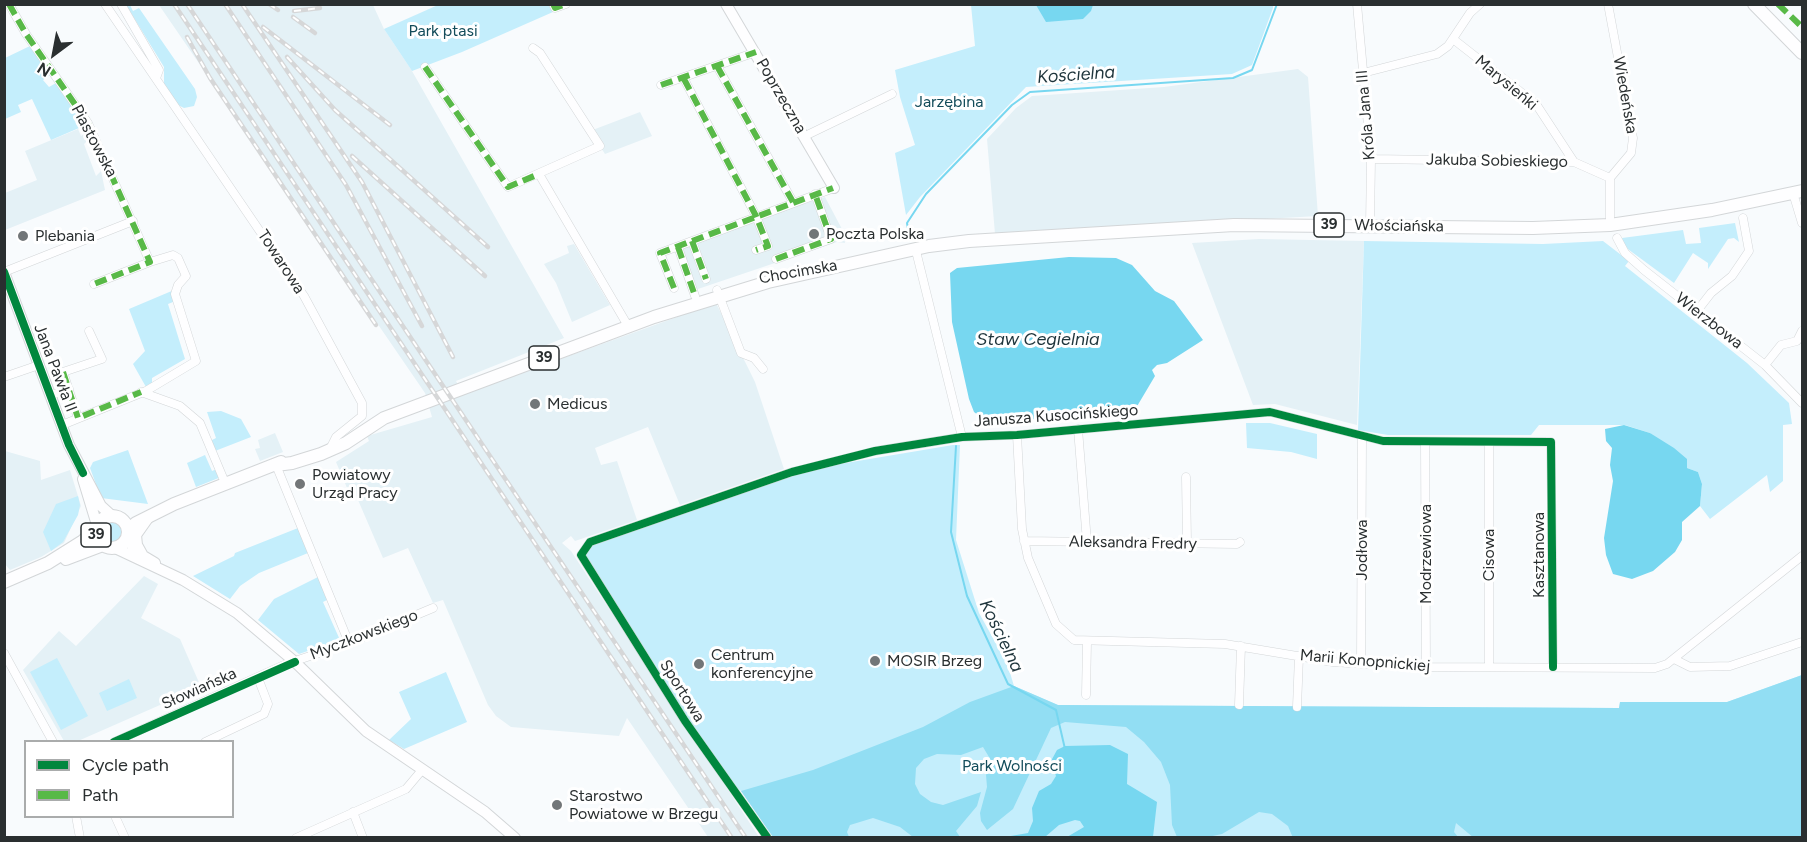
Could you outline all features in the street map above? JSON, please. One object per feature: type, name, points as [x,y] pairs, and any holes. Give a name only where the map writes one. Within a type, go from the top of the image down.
[{"type":"main road","points":[[1756,4],[1803,42]]},
{"type":"main road","points":[[1756,4],[1803,53]]},
{"type":"main road","name":"Włościańska","points":[[851,263],[916,251],[930,252],[992,241],[1234,225],[1533,228],[1610,225],[1712,210],[1798,192]]},
{"type":"main road","name":"Chocimska","points":[[331,447],[346,442],[384,418],[459,388],[718,293],[781,272],[851,263]]},
{"type":"main road","name":"Chocimska","points":[[654,317],[695,296],[718,293]]},
{"type":"main road","name":"39","points":[[48,563],[122,544],[136,523],[174,504],[276,465],[292,464],[331,447]]},
{"type":"main road","name":"39","points":[[4,582],[48,563],[78,544],[97,527],[102,519],[174,504]]},
{"type":"main road","name":"39","points":[[117,517],[127,534]]},
{"type":"main road","name":"39","points":[[97,527],[97,538],[108,546]]},
{"type":"street","name":"Piastowska","points":[[9,4],[88,123],[150,262]]},
{"type":"street","name":"Towarowa","points":[[105,4],[304,296],[362,403],[362,416],[336,437],[331,447]]},
{"type":"street","name":"Towarowa","points":[[121,4],[159,70],[156,78]]},
{"type":"street","points":[[554,4],[555,8],[566,4]]},
{"type":"street","name":"Poprzeczna","points":[[726,4],[834,188]]},
{"type":"street","name":"Króla Jana III","points":[[1357,4],[1371,159],[1370,225]]},
{"type":"street","points":[[1363,72],[1437,54],[1453,39],[1480,4]]},
{"type":"street","name":"Wiedeńska","points":[[1608,4],[1634,138],[1631,153],[1610,178]]},
{"type":"street","name":"Marysieńki","points":[[1453,39],[1536,104],[1574,162]]},
{"type":"street","points":[[425,67],[508,187],[600,146],[540,53],[532,48]]},
{"type":"street","points":[[661,85],[684,80],[756,52]]},
{"type":"street","points":[[717,66],[793,202]]},
{"type":"street","points":[[684,80],[756,216],[768,246],[756,250]]},
{"type":"street","points":[[805,136],[892,94]]},
{"type":"street","name":"Jakuba Sobieskiego","points":[[1371,159],[1574,162],[1610,178]]},
{"type":"street","points":[[539,174],[628,326]]},
{"type":"street","points":[[1610,178],[1610,225]]},
{"type":"street","points":[[674,288],[660,253],[834,188]]},
{"type":"street","points":[[1798,192],[1803,224]]},
{"type":"street","points":[[776,259],[831,239],[815,194]]},
{"type":"street","points":[[1697,312],[1711,293],[1732,276],[1749,251],[1743,218]]},
{"type":"street","points":[[4,272],[133,221]]},
{"type":"street","name":"Wierzbowa","points":[[1617,238],[1625,254],[1765,365],[1803,403]]},
{"type":"street","points":[[692,241],[706,279]]},
{"type":"street","points":[[678,247],[695,296]]},
{"type":"street","points":[[916,251],[962,436]]},
{"type":"street","name":"Jana Pawła II","points":[[62,425],[141,392],[196,361],[175,294],[178,285],[186,276],[178,258],[173,255],[150,262]]},
{"type":"street","points":[[94,284],[150,262]]},
{"type":"street","name":"Jana Pawła II","points":[[4,272],[62,425],[83,473],[101,506],[117,517]]},
{"type":"street","points":[[718,293],[741,353],[754,358],[763,369]]},
{"type":"street","name":"Jana Pawła II","points":[[78,418],[63,372],[102,359],[89,330]]},
{"type":"street","points":[[1765,365],[1781,345],[1797,341],[1803,331]]},
{"type":"street","points":[[4,377],[39,365]]},
{"type":"street","name":"Jana Pawła II","points":[[51,395],[69,389]]},
{"type":"street","points":[[141,392],[180,406],[200,423],[226,484]]},
{"type":"street","name":"Janusza Kusocińskiego","points":[[581,555],[590,542],[792,472],[875,451],[962,436],[1017,435],[1270,412],[1383,441],[1551,442]]},
{"type":"street","points":[[1078,429],[1087,542]]},
{"type":"street","name":"Marii Konopnickiej","points":[[1017,435],[1024,541],[1035,579],[1056,624],[1074,640],[1240,646],[1299,657],[1426,667],[1655,668],[1674,659],[1803,556]]},
{"type":"street","name":"Jodłowa","points":[[1361,663],[1362,436]]},
{"type":"street","name":"Modrzewiowa","points":[[1425,442],[1426,667]]},
{"type":"street","name":"Cisowa","points":[[1489,442],[1489,667]]},
{"type":"street","name":"Kasztanowa","points":[[1551,442],[1553,667]]},
{"type":"street","points":[[276,465],[349,643]]},
{"type":"street","name":"Jana Pawła II","points":[[83,473],[97,527]]},
{"type":"street","points":[[1186,477],[1187,543]]},
{"type":"street","points":[[78,544],[89,525],[90,503]]},
{"type":"street","points":[[142,554],[137,545],[136,535],[150,516]]},
{"type":"street","points":[[127,534],[132,548],[167,572],[237,613],[295,662],[366,731],[485,812],[515,837]]},
{"type":"street","name":"Aleksandra Fredry","points":[[1024,541],[1237,544],[1240,542]]},
{"type":"street","points":[[108,546],[167,572]]},
{"type":"street","name":"Sportowa","points":[[581,555],[685,721],[766,837]]},
{"type":"street","name":"Myczkowskiego","points":[[295,662],[349,643],[433,608]]},
{"type":"street","points":[[1086,695],[1087,642]]},
{"type":"street","points":[[1674,659],[1690,667],[1723,667],[1803,642]]},
{"type":"street","points":[[1239,705],[1240,646]]},
{"type":"street","points":[[4,653],[52,740]]},
{"type":"street","points":[[1297,707],[1299,657]]},
{"type":"street","name":"Słowiańska","points":[[116,740],[295,662]]},
{"type":"street","name":"Słowiańska","points":[[207,740],[264,714],[268,704],[258,678]]},
{"type":"street","points":[[296,837],[406,789],[422,770]]},
{"type":"street","points":[[353,812],[363,837]]},
{"type":"street","points":[[76,818],[80,837]]},
{"type":"street","points":[[116,818],[125,837]]},
{"type":"shaded area","points":[[159,5],[373,5],[384,29],[412,71],[564,338],[456,381],[463,394],[716,303],[755,382],[784,469],[680,505],[648,427],[595,448],[601,465],[617,461],[637,520],[575,541],[571,536],[562,543],[571,551],[759,837],[708,837],[627,718],[619,736],[511,727],[496,716],[488,705],[443,600],[433,603],[408,548],[383,558],[355,493],[350,495],[336,462],[369,441],[367,436],[432,417],[425,393]]},
{"type":"shaded area","points":[[1298,69],[1308,77],[1318,216],[995,234],[987,139],[1016,108],[1032,96],[1164,87]]},
{"type":"shaded area","points":[[640,112],[652,136],[605,154],[590,131]]},
{"type":"shaded area","points":[[78,129],[87,141],[84,144],[96,176],[101,171],[105,190],[5,230],[5,193],[37,180],[25,151]]},
{"type":"shaded area","points":[[825,197],[843,231],[845,243],[837,242],[695,290],[680,248],[755,219]]},
{"type":"shaded area","points":[[1259,239],[1364,241],[1357,425],[1275,404],[1253,405],[1192,243]]},
{"type":"shaded area","points":[[574,244],[610,305],[572,322],[556,283],[544,264],[569,253],[567,246]]},
{"type":"shaded area","points":[[275,433],[283,452],[260,461],[255,449],[260,448],[258,440]]},
{"type":"shaded area","points":[[5,451],[40,461],[41,480],[70,470],[81,506],[64,543],[41,557],[10,570],[5,564]]},
{"type":"shaded area","points":[[144,576],[158,584],[141,618],[180,639],[201,687],[80,740],[63,740],[23,670],[59,631],[76,646]]},
{"type":"green space","points":[[126,5],[130,5],[133,11],[139,8],[195,89],[197,97],[194,106],[184,108],[178,105],[164,85],[164,67]]},
{"type":"green space","name":"Park ptasi","points":[[438,5],[551,5],[553,12],[412,71],[384,29]]},
{"type":"green space","name":"Jarzębina","points":[[971,5],[1273,5],[1273,8],[1252,65],[1232,74],[1026,87],[920,197],[906,215],[895,153],[915,145],[900,97],[895,70],[975,46]]},
{"type":"green space","points":[[30,46],[50,75],[43,80],[49,87],[56,83],[86,125],[51,140],[32,99],[18,105],[21,112],[5,119],[5,58]]},
{"type":"green space","points":[[1735,223],[1739,242],[1734,238],[1728,239],[1708,269],[1708,263],[1693,253],[1674,283],[1625,247],[1622,238],[1683,230],[1686,244],[1701,243],[1699,228]]},
{"type":"green space","points":[[1364,241],[1543,244],[1603,241],[1629,261],[1625,266],[1747,363],[1789,403],[1792,424],[1783,425],[1783,481],[1770,492],[1767,475],[1710,519],[1700,506],[1702,484],[1698,472],[1687,468],[1650,433],[1625,425],[1539,425],[1531,435],[1388,435],[1358,430]]},
{"type":"green space","points":[[174,290],[173,302],[168,304],[185,359],[152,378],[152,383],[146,387],[133,364],[145,351],[129,309]]},
{"type":"green space","points":[[221,411],[241,419],[251,437],[215,451],[210,441],[216,438],[207,412]]},
{"type":"green space","points":[[1246,423],[1270,423],[1317,434],[1317,459],[1291,452],[1247,448]]},
{"type":"green space","points":[[960,445],[956,540],[979,613],[1005,656],[1014,686],[1058,705],[1619,708],[1620,702],[1727,702],[1802,675],[1802,837],[773,837],[741,791],[723,778],[581,555],[586,546],[792,472]]},
{"type":"green space","points":[[128,450],[148,504],[101,498],[90,468],[93,462]]},
{"type":"green space","points":[[205,455],[212,471],[217,469],[221,477],[196,487],[187,463]]},
{"type":"green space","points":[[78,496],[80,505],[78,515],[63,542],[51,551],[43,532],[56,504]]},
{"type":"green space","points":[[112,521],[120,524],[123,532],[120,540],[112,543],[104,540],[101,532],[104,524]]},
{"type":"green space","points":[[298,528],[308,553],[259,573],[240,586],[230,599],[193,576],[234,556],[235,553]]},
{"type":"green space","points":[[318,577],[327,600],[323,602],[340,640],[299,654],[258,620],[274,599]]},
{"type":"green space","points":[[57,658],[88,716],[61,730],[30,672]]},
{"type":"green space","points":[[446,672],[467,722],[404,749],[389,740],[411,719],[399,692]]},
{"type":"green space","name":"Park Wolności","points":[[1802,675],[1802,837],[1474,838],[1456,823],[1454,832],[1458,837],[1293,838],[1288,826],[1272,814],[1259,812],[1222,834],[1208,837],[1177,837],[1172,825],[1170,785],[1161,762],[1144,742],[1126,727],[1065,722],[1051,728],[1013,809],[987,830],[981,821],[980,813],[987,787],[986,775],[992,762],[983,747],[961,755],[937,754],[924,759],[916,768],[915,784],[920,794],[931,802],[943,805],[981,792],[977,806],[956,831],[960,837],[913,837],[900,827],[873,818],[850,825],[847,832],[849,837],[773,837],[741,791],[813,770],[923,727],[970,702],[1014,686],[1058,705],[1619,708],[1620,702],[1727,702]]},
{"type":"green space","points":[[129,679],[137,698],[107,711],[99,693]]},
{"type":"water","points":[[1036,5],[1093,5],[1091,11],[1083,19],[1046,22]]},
{"type":"water","name":"Staw Cegielnia","points":[[1069,257],[1116,258],[1132,265],[1155,291],[1174,301],[1203,340],[1152,370],[1155,376],[1136,408],[990,424],[974,412],[969,399],[952,322],[950,273],[957,268]]},
{"type":"water","points":[[1624,425],[1650,433],[1674,448],[1687,459],[1687,468],[1698,472],[1702,484],[1700,506],[1682,522],[1682,540],[1675,552],[1653,571],[1632,579],[1613,574],[1606,555],[1604,538],[1613,481],[1610,465],[1612,448],[1606,441],[1605,429]]},
{"type":"water","points":[[1110,745],[1128,754],[1127,784],[1157,802],[1153,837],[1067,837],[1084,827],[1080,821],[1075,820],[1059,825],[1045,837],[1005,837],[1028,833],[1033,821],[1032,808],[1039,791],[1051,784],[1056,776],[1051,761],[1057,750],[1065,746]]},
{"type":"waterway","name":"Kościelna","points":[[910,241],[907,223],[926,194],[1012,105],[1030,92],[1233,78],[1252,70],[1277,4]]},
{"type":"waterway","name":"Kościelna","points":[[956,446],[951,532],[967,596],[1008,684],[1056,710],[1065,749]]},
{"type":"railway","points":[[174,4],[732,838]]},
{"type":"railway","points":[[187,4],[746,838]]},
{"type":"railway","points":[[225,4],[346,185],[422,326]]},
{"type":"railway","points":[[242,4],[362,182],[453,357]]},
{"type":"railway","points":[[269,4],[278,10]]},
{"type":"railway","points":[[294,11],[320,8]]},
{"type":"railway","points":[[293,17],[315,33]]},
{"type":"railway","points":[[263,27],[390,125]]},
{"type":"railway","points":[[187,37],[210,78],[376,325]]},
{"type":"railway","points":[[287,57],[335,110],[488,247]]},
{"type":"railway","points":[[352,156],[485,276]]},
{"type":"marked path","points":[[9,4],[26,34],[88,123],[150,262],[94,284]]},
{"type":"marked path","points":[[553,4],[555,8],[566,4]]},
{"type":"marked path","points":[[1778,4],[1802,27]]},
{"type":"marked path","points":[[661,85],[756,52]]},
{"type":"marked path","points":[[717,66],[793,202]]},
{"type":"marked path","points":[[425,67],[508,187],[539,174]]},
{"type":"marked path","points":[[684,79],[756,216],[768,246],[756,250]]},
{"type":"marked path","points":[[674,288],[660,253],[833,188]]},
{"type":"marked path","points":[[776,259],[831,239],[815,194]]},
{"type":"marked path","points":[[692,241],[706,279]]},
{"type":"marked path","points":[[678,247],[695,296]]},
{"type":"marked path","points":[[63,372],[78,418],[141,392]]},
{"type":"cycle path","points":[[4,272],[69,445],[83,473]]},
{"type":"cycle path","points":[[765,838],[767,837],[685,721],[581,555],[590,542],[792,472],[875,451],[962,437],[1017,435],[1270,412],[1383,441],[1551,442],[1553,667]]},
{"type":"cycle path","points":[[119,740],[295,662]]},
{"type":"place","name":"Poczta Polska","points":[[814,234]]},
{"type":"place","name":"Plebania","points":[[23,236]]},
{"type":"place","name":"Medicus","points":[[535,404]]},
{"type":"place","name":"Powiatowy Urząd Pracy","points":[[300,484]]},
{"type":"place","name":"MOSIR Brzeg","points":[[875,661]]},
{"type":"place","name":"Centrum konferencyjne","points":[[699,664]]},
{"type":"place","name":"Starostwo Powiatowe w Brzegu","points":[[557,805]]}]
